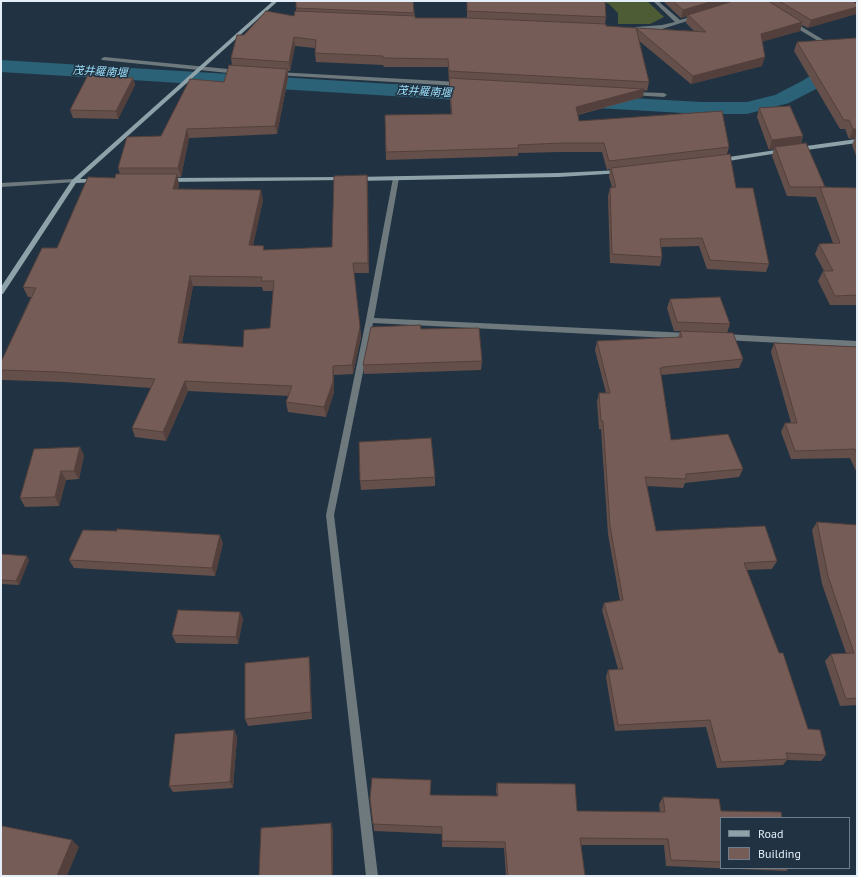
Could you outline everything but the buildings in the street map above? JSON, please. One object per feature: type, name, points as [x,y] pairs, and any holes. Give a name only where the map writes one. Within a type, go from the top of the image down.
[{"type":"street","points":[[1,292],[74,181],[181,84],[276,1]]},
{"type":"street","points":[[655,1],[679,22]]},
{"type":"street","points":[[261,14],[269,14]]},
{"type":"street","points":[[630,30],[662,26],[703,16]]},
{"type":"street","points":[[784,17],[831,46]]},
{"type":"street","points":[[104,59],[199,69],[246,72]]},
{"type":"street","points":[[269,74],[465,84]]},
{"type":"street","points":[[625,93],[664,96]]},
{"type":"street","points":[[712,161],[857,141]]},
{"type":"street","points":[[160,180],[558,175],[626,171]]},
{"type":"street","points":[[372,876],[330,515],[370,320],[396,178]]},
{"type":"street","points":[[1,185],[105,181]]},
{"type":"street","points":[[370,320],[519,326],[698,336]]},
{"type":"street","points":[[714,337],[857,344]]},
{"type":"green space","points":[[601,1],[647,1],[664,17],[650,24],[618,24],[618,13],[609,4]]},
{"type":"waterway","name":"茂井羅南堰","points":[[578,101],[701,108],[747,108],[782,99],[809,85],[857,55]]},
{"type":"waterway","name":"茂井羅南堰","points":[[1,66],[490,96]]}]
